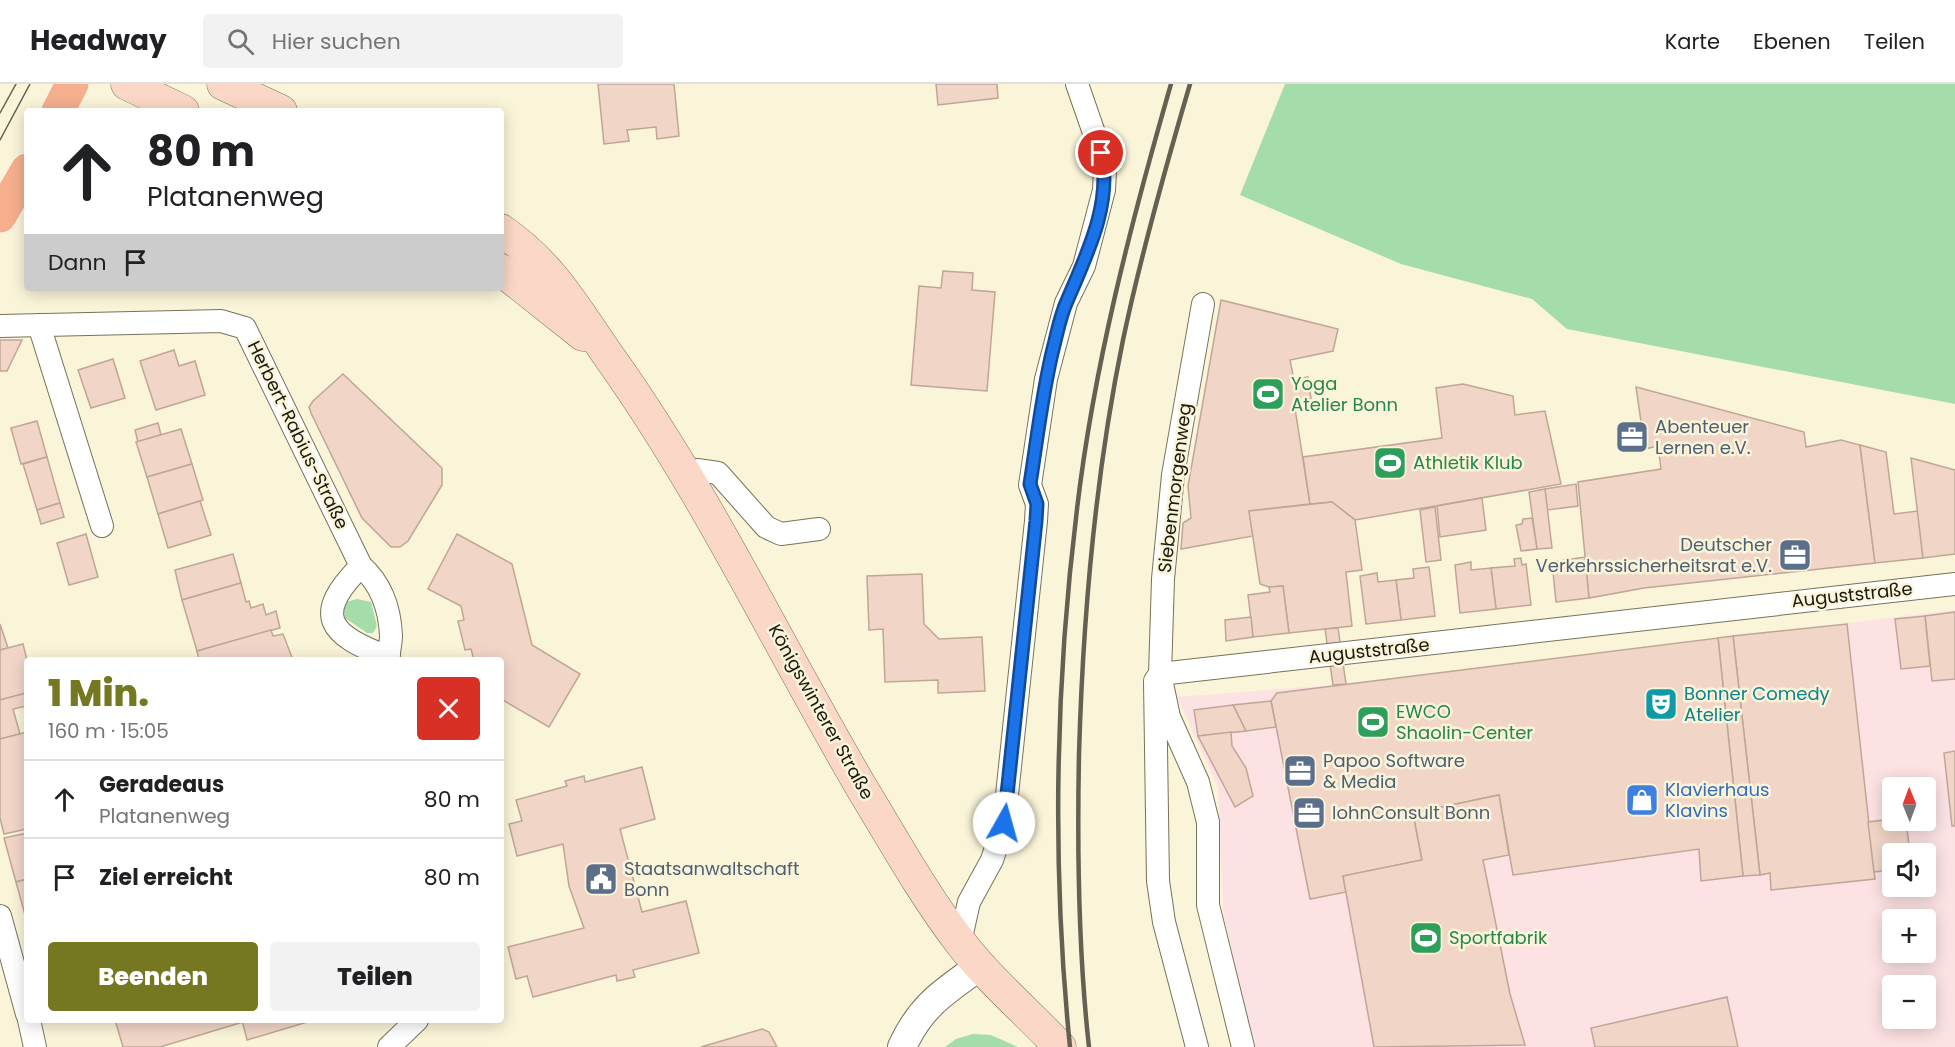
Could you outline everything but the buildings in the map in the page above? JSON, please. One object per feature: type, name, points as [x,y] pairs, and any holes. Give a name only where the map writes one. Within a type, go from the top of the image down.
[{"type":"main road","points":[[60,108],[72,84]]},
{"type":"main road","points":[[127,84],[176,108]]},
{"type":"main road","points":[[223,84],[275,108]]},
{"type":"main road","points":[[0,216],[24,175]]},
{"type":"main road","name":"Königswinterer Straße","points":[[504,232],[529,249],[558,282],[632,387],[687,476],[863,789],[960,942],[980,966],[1060,1047]]},
{"type":"main road","name":"Königswinterer Straße","points":[[504,272],[610,357]]},
{"type":"street","points":[[960,942],[969,902],[992,860],[1004,823],[1036,521],[1037,504],[1030,484],[1053,350],[1066,303],[1084,266],[1104,190],[1105,171],[1101,153],[1077,84]]},
{"type":"street","name":"Siebenmorgenweg","points":[[1160,674],[1163,579],[1173,475],[1203,304]]},
{"type":"street","name":"Herbert-Rabius-Straße","points":[[0,326],[221,321],[245,328],[361,566],[373,577],[389,615],[391,639],[388,657]]},
{"type":"street","points":[[39,325],[102,526]]},
{"type":"street","points":[[687,476],[697,470],[718,472],[766,527],[781,534],[819,529]]},
{"type":"street","name":"Herbert-Rabius-Straße","points":[[361,566],[336,593],[331,607],[334,621],[343,635],[386,657]]},
{"type":"street","name":"Auguststraße","points":[[1160,674],[1955,584]]},
{"type":"street","points":[[1160,674],[1155,681],[1158,881],[1164,922],[1197,1047]]},
{"type":"street","points":[[1160,674],[1169,717],[1198,782],[1208,822],[1208,905],[1243,1047]]},
{"type":"street","points":[[0,916],[24,1003]]},
{"type":"street","points":[[902,1047],[912,1025],[928,1005],[980,966]]},
{"type":"street","points":[[30,1023],[35,1047]]},
{"type":"street","points":[[389,1047],[414,1023]]},
{"type":"shaded area","points":[[1955,610],[1955,1047],[1254,1047],[1223,911],[1218,787],[1177,697],[1333,685]]},
{"type":"green space","points":[[1285,84],[1955,84],[1955,404],[1567,329],[1532,299],[1401,264],[1240,195]]},
{"type":"green space","points":[[357,599],[371,602],[377,626],[373,633],[367,633],[345,618],[343,606],[346,602]]},
{"type":"green space","points":[[973,1034],[991,1035],[1018,1047],[945,1047],[956,1039]]},
{"type":"tram line","points":[[0,113],[16,84]]},
{"type":"tram line","points":[[0,140],[30,84]]},
{"type":"railway","points":[[1070,1047],[1060,913],[1058,778],[1064,643],[1077,509],[1093,401],[1115,295],[1171,84]]},
{"type":"railway","points":[[1089,1047],[1080,937],[1078,827],[1081,702],[1092,546],[1105,443],[1123,340],[1154,212],[1190,84]]},
{"type":"place","name":"Yoga Atelier Bonn","points":[[1268,394]]},
{"type":"place","name":"Abenteuer Lernen e.V.","points":[[1632,437]]},
{"type":"place","name":"Athletik Klub","points":[[1390,463]]},
{"type":"place","name":"Deutscher Verkehrssicherheitsrat e.V.","points":[[1795,555]]},
{"type":"place","name":"Bonner Comedy Atelier","points":[[1661,704]]},
{"type":"place","name":"EWCO Shaolin-Center","points":[[1373,722]]},
{"type":"place","name":"Papoo Software & Media","points":[[1300,771]]},
{"type":"place","name":"Klavierhaus Klavins","points":[[1642,800]]},
{"type":"place","name":"lohnConsult Bonn","points":[[1309,813]]},
{"type":"place","name":"Staatsanwaltschaft Bonn","points":[[601,879]]},
{"type":"place","name":"Sportfabrik","points":[[1426,938]]},
{"type":"route","points":[[1004,823],[1036,521],[1037,504],[1030,484],[1046,379],[1053,350],[1066,303],[1084,266],[1104,190],[1105,171],[1101,153]]}]
